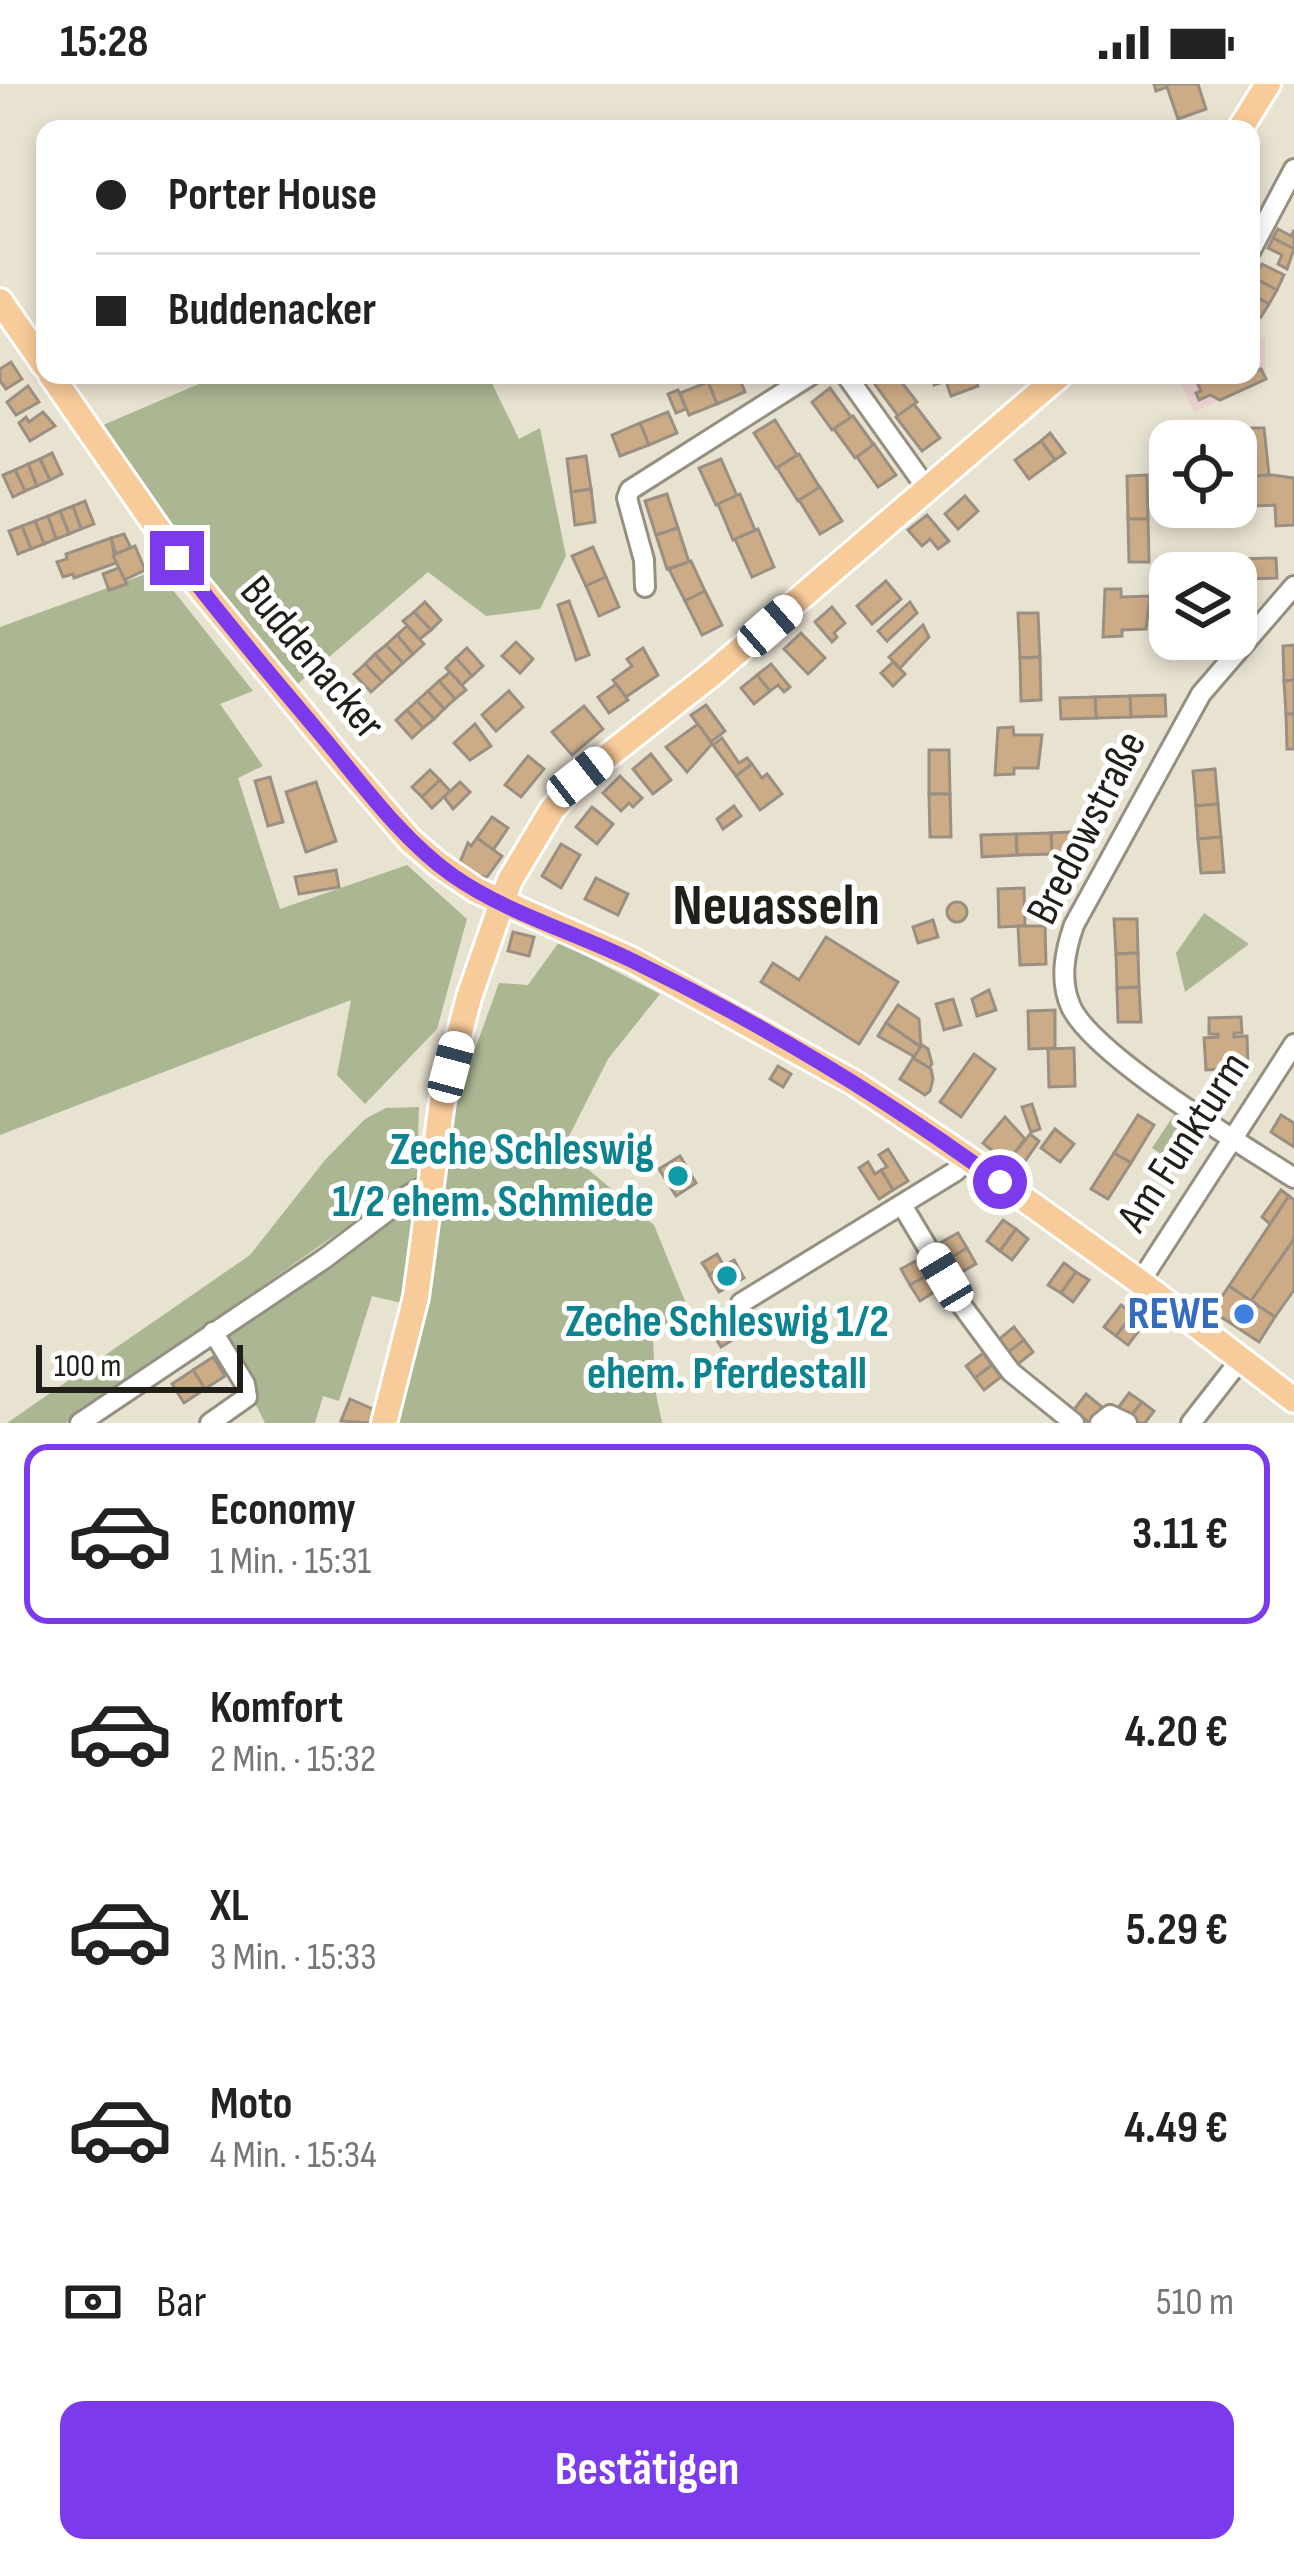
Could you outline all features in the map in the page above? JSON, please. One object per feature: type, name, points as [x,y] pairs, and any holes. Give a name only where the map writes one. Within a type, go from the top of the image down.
[{"type":"main road","points":[[1246,120],[1268,84]]},
{"type":"main road","points":[[0,301],[36,353]]},
{"type":"main road","name":"Buddenacker","points":[[57,384],[192,578],[342,761],[410,840],[438,864],[476,890],[632,960],[780,1040],[967,1158],[1294,1400]]},
{"type":"main road","points":[[384,1423],[416,1297],[442,1102],[469,997],[501,902],[541,826],[580,777],[713,673],[1050,384]]},
{"type":"street","points":[[1260,233],[1294,169]]},
{"type":"street","points":[[645,587],[644,560],[627,498],[630,490],[797,384]]},
{"type":"street","points":[[853,384],[928,490]]},
{"type":"street","name":"Bredowstraße","points":[[1294,586],[1201,694],[1074,925],[1064,965],[1072,1007],[1099,1043],[1294,1178]]},
{"type":"street","name":"Am Funkturm","points":[[1140,1282],[1294,1045]]},
{"type":"street","points":[[741,1303],[956,1172],[967,1158]]},
{"type":"street","points":[[80,1423],[324,1259],[410,1194],[430,1191]]},
{"type":"street","points":[[902,1204],[963,1307],[1011,1372],[1074,1423]]},
{"type":"street","points":[[210,1423],[247,1397],[245,1384],[213,1332]]},
{"type":"street","points":[[1191,1423],[1241,1359]]},
{"type":"street","points":[[1100,1423],[1115,1414],[1127,1423]]},
{"type":"shaded area","points":[[1260,337],[1265,339],[1266,379],[1260,382]]},
{"type":"shaded area","points":[[1181,384],[1255,384],[1194,412]]},
{"type":"green space","points":[[199,384],[492,384],[519,439],[540,428],[566,556],[540,609],[486,616],[428,572],[292,689],[177,535],[103,425]]},
{"type":"green space","points":[[157,570],[253,691],[220,704],[263,766],[238,778],[280,909],[407,865],[467,919],[437,1029],[365,1104],[337,1075],[351,1000],[0,1135],[0,627]]},
{"type":"green space","points":[[1204,913],[1249,944],[1185,992],[1176,953]]},
{"type":"green space","points":[[559,942],[660,994],[608,1059],[563,1148],[654,1225],[687,1306],[653,1336],[662,1423],[386,1423],[457,1099],[499,983],[528,985]]},
{"type":"green space","points":[[419,1107],[417,1178],[66,1423],[7,1423],[250,1255],[325,1160],[365,1119],[386,1108]]},
{"type":"green space","points":[[1178,1109],[1206,1127],[1206,1135],[1183,1168],[1152,1148]]},
{"type":"green space","points":[[416,1200],[406,1304],[372,1296],[339,1401],[323,1396],[315,1423],[265,1423],[220,1333]]},
{"type":"building","points":[[1154,84],[1198,84],[1206,109],[1178,119],[1167,87],[1156,91]]},
{"type":"building","points":[[1278,229],[1291,236],[1294,230],[1294,249],[1273,238]]},
{"type":"building","points":[[1273,238],[1294,249],[1287,269],[1278,264],[1282,255],[1268,248]]},
{"type":"building","points":[[1262,264],[1284,275],[1277,290],[1260,281]]},
{"type":"building","points":[[1260,281],[1277,290],[1269,304],[1260,299]]},
{"type":"building","points":[[11,362],[22,379],[6,389],[0,369]]},
{"type":"building","points":[[709,384],[742,384],[745,392],[717,404]]},
{"type":"building","points":[[709,384],[717,404],[689,415],[680,393]]},
{"type":"building","points":[[875,384],[903,384],[917,402],[898,416]]},
{"type":"building","points":[[947,384],[977,384],[978,386],[951,396]]},
{"type":"building","points":[[1198,384],[1255,384],[1220,400],[1210,395],[1199,400],[1196,393],[1201,391]]},
{"type":"building","points":[[28,386],[39,402],[16,415],[7,402]]},
{"type":"building","points":[[830,388],[851,417],[832,430],[812,402]]},
{"type":"building","points":[[678,390],[686,409],[676,413],[668,394]]},
{"type":"building","points":[[914,404],[940,438],[922,451],[896,417]]},
{"type":"building","points":[[43,412],[55,426],[30,441],[19,423]]},
{"type":"building","points":[[668,412],[677,433],[649,445],[640,423]]},
{"type":"building","points":[[853,416],[874,445],[855,458],[834,429]]},
{"type":"building","points":[[775,420],[797,455],[776,468],[754,433]]},
{"type":"building","points":[[640,423],[649,445],[620,456],[612,435]]},
{"type":"building","points":[[1257,428],[1264,428],[1269,475],[1257,476]]},
{"type":"building","points":[[1050,433],[1065,453],[1055,460],[1041,441]]},
{"type":"building","points":[[1041,441],[1055,460],[1029,479],[1015,460]]},
{"type":"building","points":[[874,444],[896,475],[878,487],[857,457]]},
{"type":"building","points":[[52,453],[62,474],[50,480],[40,459]]},
{"type":"building","points":[[799,454],[820,488],[798,501],[777,468]]},
{"type":"building","points":[[586,456],[591,489],[571,492],[567,459]]},
{"type":"building","points":[[40,459],[50,480],[37,486],[28,464]]},
{"type":"building","points":[[721,459],[737,496],[716,505],[699,468]]},
{"type":"building","points":[[28,464],[37,486],[25,491],[15,470]]},
{"type":"building","points":[[15,470],[25,491],[13,497],[3,475]]},
{"type":"building","points":[[1147,475],[1148,519],[1128,519],[1127,476]]},
{"type":"building","points":[[1257,476],[1294,478],[1294,525],[1276,526],[1275,505],[1257,506]]},
{"type":"building","points":[[820,487],[842,521],[820,534],[799,500]]},
{"type":"building","points":[[591,489],[595,522],[575,525],[571,492]]},
{"type":"building","points":[[667,494],[678,528],[656,535],[645,501]]},
{"type":"building","points":[[740,494],[755,530],[733,540],[718,504]]},
{"type":"building","points":[[965,496],[978,511],[958,529],[945,514]]},
{"type":"building","points":[[85,501],[94,524],[81,529],[73,506]]},
{"type":"building","points":[[73,506],[81,529],[69,534],[60,511]]},
{"type":"building","points":[[60,511],[69,534],[56,539],[48,516]]},
{"type":"building","points":[[927,515],[949,541],[938,549],[930,539],[922,546],[908,530]]},
{"type":"building","points":[[48,516],[56,539],[44,544],[35,521]]},
{"type":"building","points":[[1128,519],[1148,519],[1149,562],[1129,562]]},
{"type":"building","points":[[35,521],[44,544],[31,549],[22,526]]},
{"type":"building","points":[[22,526],[31,549],[18,554],[9,531]]},
{"type":"building","points":[[678,528],[689,562],[667,569],[656,535]]},
{"type":"building","points":[[758,529],[774,567],[752,577],[735,539]]},
{"type":"building","points":[[124,534],[131,548],[116,554],[111,538]]},
{"type":"building","points":[[111,538],[116,563],[74,578],[73,574],[63,577],[57,562],[67,559],[66,554]]},
{"type":"building","points":[[135,546],[145,570],[124,580],[113,555]]},
{"type":"building","points":[[593,547],[606,577],[586,586],[572,556]]},
{"type":"building","points":[[1276,558],[1277,578],[1257,579],[1257,559]]},
{"type":"building","points":[[691,561],[705,591],[685,601],[669,569]]},
{"type":"building","points":[[119,568],[127,584],[109,590],[103,574]]},
{"type":"building","points":[[606,577],[619,607],[599,616],[586,586]]},
{"type":"building","points":[[886,581],[901,599],[872,624],[857,606]]},
{"type":"building","points":[[1105,589],[1121,589],[1121,597],[1149,596],[1146,629],[1103,637]]},
{"type":"building","points":[[705,591],[722,625],[702,635],[685,601]]},
{"type":"building","points":[[569,601],[589,655],[576,660],[558,605]]},
{"type":"building","points":[[425,602],[441,620],[431,630],[414,612]]},
{"type":"building","points":[[910,602],[917,613],[887,641],[878,631]]},
{"type":"building","points":[[832,607],[845,623],[832,642],[815,622]]},
{"type":"building","points":[[414,612],[431,630],[420,639],[403,621]]},
{"type":"building","points":[[1018,613],[1038,613],[1040,657],[1020,658]]},
{"type":"building","points":[[923,625],[929,637],[900,668],[889,657]]},
{"type":"building","points":[[407,626],[424,644],[413,654],[397,635]]},
{"type":"building","points":[[801,633],[825,658],[808,674],[784,649]]},
{"type":"building","points":[[397,635],[413,654],[403,663],[386,645]]},
{"type":"building","points":[[516,642],[533,659],[520,673],[502,656]]},
{"type":"building","points":[[386,645],[403,663],[392,673],[375,654]]},
{"type":"building","points":[[1294,645],[1294,680],[1284,681],[1283,646]]},
{"type":"building","points":[[467,648],[483,666],[472,676],[456,658]]},
{"type":"building","points":[[643,648],[658,675],[626,697],[613,680],[632,666],[627,659]]},
{"type":"building","points":[[375,654],[392,673],[382,682],[365,664]]},
{"type":"building","points":[[1040,657],[1041,700],[1021,701],[1020,658]]},
{"type":"building","points":[[456,658],[472,676],[462,685],[446,668]]},
{"type":"building","points":[[893,662],[905,674],[893,686],[881,673]]},
{"type":"building","points":[[365,664],[382,682],[371,692],[354,674]]},
{"type":"building","points":[[771,664],[790,687],[784,692],[778,685],[770,691],[757,675]]},
{"type":"building","points":[[450,672],[466,690],[455,699],[439,681]]},
{"type":"building","points":[[757,675],[770,691],[754,704],[741,688]]},
{"type":"building","points":[[1294,680],[1294,714],[1286,714],[1284,681]]},
{"type":"building","points":[[439,681],[455,699],[444,709],[428,691]]},
{"type":"building","points":[[616,684],[628,700],[609,713],[598,697]]},
{"type":"building","points":[[428,691],[444,709],[434,719],[417,701]]},
{"type":"building","points":[[509,691],[523,707],[496,731],[482,715]]},
{"type":"building","points":[[1165,695],[1166,716],[1131,717],[1130,696]]},
{"type":"building","points":[[1130,696],[1131,717],[1096,718],[1095,697]]},
{"type":"building","points":[[1095,697],[1096,718],[1061,719],[1060,698]]},
{"type":"building","points":[[417,701],[434,719],[423,728],[407,710]]},
{"type":"building","points":[[706,705],[725,731],[711,742],[691,715]]},
{"type":"building","points":[[584,706],[603,729],[572,755],[552,732]]},
{"type":"building","points":[[407,710],[423,728],[412,738],[396,720]]},
{"type":"building","points":[[1286,714],[1294,714],[1294,749],[1287,749]]},
{"type":"building","points":[[475,724],[491,746],[470,760],[454,743]]},
{"type":"building","points":[[698,724],[712,744],[687,772],[666,747]]},
{"type":"building","points":[[1013,727],[1014,735],[1042,735],[1038,768],[1014,768],[1014,774],[995,775],[998,728]]},
{"type":"building","points":[[722,738],[739,763],[747,758],[752,764],[736,776],[713,745]]},
{"type":"building","points":[[929,750],[949,750],[950,794],[929,794]]},
{"type":"building","points":[[651,754],[671,780],[653,794],[633,769]]},
{"type":"building","points":[[528,756],[544,769],[521,797],[505,785]]},
{"type":"building","points":[[752,764],[782,794],[760,810],[736,776]]},
{"type":"building","points":[[1215,769],[1218,804],[1196,806],[1193,771]]},
{"type":"building","points":[[430,770],[440,780],[422,797],[412,787]]},
{"type":"building","points":[[620,776],[642,798],[621,811],[603,793]]},
{"type":"building","points":[[270,777],[283,822],[268,826],[255,781]]},
{"type":"building","points":[[440,780],[450,791],[432,808],[422,797]]},
{"type":"building","points":[[316,782],[336,841],[306,852],[286,792]]},
{"type":"building","points":[[460,782],[470,792],[453,809],[444,797]]},
{"type":"building","points":[[929,794],[950,794],[951,837],[930,837]]},
{"type":"building","points":[[1218,804],[1221,837],[1198,839],[1196,806]]},
{"type":"building","points":[[734,806],[741,816],[723,829],[717,819]]},
{"type":"building","points":[[592,807],[613,824],[597,844],[576,827]]},
{"type":"building","points":[[492,817],[508,828],[493,850],[477,838]]},
{"type":"building","points":[[1087,831],[1088,852],[1052,854],[1051,833]]},
{"type":"building","points":[[1051,833],[1052,854],[1017,855],[1016,834]]},
{"type":"building","points":[[1016,834],[1017,855],[982,857],[981,835]]},
{"type":"building","points":[[1221,837],[1224,872],[1201,873],[1198,839]]},
{"type":"building","points":[[477,838],[502,856],[487,877],[460,862],[468,843],[471,846]]},
{"type":"building","points":[[561,844],[580,855],[561,888],[542,876]]},
{"type":"building","points":[[336,870],[339,887],[299,894],[295,877]]},
{"type":"building","points":[[596,878],[628,894],[618,915],[585,899]]},
{"type":"building","points":[[1024,888],[1025,926],[999,927],[998,889]]},
{"type":"building","points":[[957,902],[967,912],[957,922],[947,912]]},
{"type":"building","points":[[1114,919],[1137,919],[1138,953],[1116,954]]},
{"type":"building","points":[[933,920],[938,937],[918,943],[913,927]]},
{"type":"building","points":[[1018,926],[1045,926],[1046,964],[1020,965]]},
{"type":"building","points":[[513,932],[534,937],[529,956],[508,951]]},
{"type":"building","points":[[826,937],[898,982],[859,1044],[761,982],[773,963],[799,980]]},
{"type":"building","points":[[1138,953],[1139,987],[1117,988],[1116,954]]},
{"type":"building","points":[[1139,987],[1141,1022],[1118,1022],[1117,988]]},
{"type":"building","points":[[989,990],[996,1010],[977,1016],[972,999]]},
{"type":"building","points":[[953,999],[961,1025],[944,1030],[936,1004]]},
{"type":"building","points":[[898,1005],[919,1019],[921,1047],[886,1023]]},
{"type":"building","points":[[1055,1010],[1055,1048],[1029,1049],[1028,1011]]},
{"type":"building","points":[[1241,1017],[1242,1033],[1234,1037],[1247,1036],[1248,1068],[1222,1065],[1222,1069],[1206,1070],[1204,1038],[1218,1037],[1209,1034],[1209,1018]]},
{"type":"building","points":[[886,1023],[921,1047],[915,1057],[878,1036]]},
{"type":"building","points":[[922,1045],[928,1049],[929,1068],[913,1058]]},
{"type":"building","points":[[1074,1048],[1075,1086],[1049,1087],[1048,1049]]},
{"type":"building","points":[[974,1054],[995,1069],[961,1117],[940,1102]]},
{"type":"building","points":[[913,1058],[931,1069],[933,1079],[925,1095],[900,1079]]},
{"type":"building","points":[[778,1066],[791,1074],[783,1087],[770,1079]]},
{"type":"building","points":[[1032,1104],[1040,1129],[1031,1132],[1022,1107]]},
{"type":"building","points":[[1138,1115],[1154,1125],[1131,1163],[1114,1153]]},
{"type":"building","points":[[1281,1115],[1294,1123],[1294,1147],[1271,1132]]},
{"type":"building","points":[[1005,1117],[1025,1139],[1007,1163],[983,1143]]},
{"type":"building","points":[[1055,1129],[1074,1144],[1060,1162],[1041,1148]]},
{"type":"building","points":[[1030,1134],[1039,1141],[1019,1170],[1008,1162]]},
{"type":"building","points":[[888,1149],[908,1181],[893,1190],[881,1170],[887,1167],[879,1155]]},
{"type":"building","points":[[1114,1153],[1131,1163],[1108,1199],[1091,1189]]},
{"type":"building","name":"Zeche Schleswig 1/2 ehem. Schmiede","points":[[680,1156],[696,1183],[676,1196],[659,1169]]},
{"type":"building","points":[[868,1162],[875,1174],[881,1170],[893,1190],[879,1199],[859,1168]]},
{"type":"building","points":[[1281,1190],[1289,1196],[1270,1224],[1262,1217]]},
{"type":"building","points":[[1289,1196],[1294,1200],[1294,1239],[1251,1301],[1229,1286]]},
{"type":"building","points":[[1003,1220],[1016,1229],[1000,1251],[987,1241]]},
{"type":"building","points":[[1016,1229],[1028,1239],[1012,1260],[1000,1251]]},
{"type":"building","points":[[958,1233],[967,1248],[947,1260],[938,1244]]},
{"type":"building","points":[[1294,1239],[1294,1290],[1275,1317],[1251,1301]]},
{"type":"building","points":[[967,1248],[976,1264],[956,1275],[947,1260]]},
{"type":"building","points":[[717,1254],[724,1266],[710,1275],[702,1263]]},
{"type":"building","points":[[921,1258],[930,1274],[910,1285],[901,1269]]},
{"type":"building","name":"Zeche Schleswig 1/2 ehem. Pferdestall","points":[[734,1260],[744,1278],[719,1292],[709,1275]]},
{"type":"building","points":[[1064,1263],[1076,1272],[1061,1293],[1048,1285]]},
{"type":"building","points":[[1076,1272],[1089,1280],[1073,1302],[1061,1293]]},
{"type":"building","points":[[930,1274],[939,1289],[920,1301],[910,1285]]},
{"type":"building","name":"REWE","points":[[1229,1286],[1275,1317],[1259,1342],[1212,1311]]},
{"type":"building","points":[[1121,1305],[1133,1314],[1116,1336],[1104,1327]]},
{"type":"building","points":[[1133,1314],[1145,1323],[1128,1345],[1116,1336]]},
{"type":"building","points":[[733,1316],[742,1334],[721,1347],[710,1329]]},
{"type":"building","points":[[1014,1327],[1024,1340],[1007,1353],[998,1340]]},
{"type":"building","points":[[1024,1340],[1033,1352],[1017,1365],[1007,1353]]},
{"type":"building","points":[[983,1353],[992,1365],[975,1378],[966,1366]]},
{"type":"building","points":[[213,1357],[225,1376],[205,1389],[193,1370]]},
{"type":"building","points":[[992,1365],[1001,1377],[984,1390],[975,1378]]},
{"type":"building","points":[[193,1370],[205,1389],[184,1403],[172,1384]]},
{"type":"building","points":[[1129,1393],[1142,1402],[1130,1417],[1118,1408]]},
{"type":"building","points":[[1086,1394],[1102,1407],[1090,1423],[1073,1411]]},
{"type":"building","points":[[350,1399],[375,1410],[370,1423],[341,1421]]},
{"type":"building","points":[[1142,1402],[1154,1411],[1145,1423],[1138,1423],[1130,1417]]},
{"type":"place","name":"Zeche Schleswig 1/2 ehem. Schmiede","points":[[678,1176]]},
{"type":"place","name":"Zeche Schleswig 1/2 ehem. Pferdestall","points":[[727,1276]]},
{"type":"place","name":"REWE","points":[[1244,1314]]},
{"type":"district","name":"Neuasseln","points":[[776,907]]},
{"type":"route","points":[[177,558],[410,840],[448,872],[476,890],[632,960],[780,1040],[889,1105],[1000,1182]]}]
